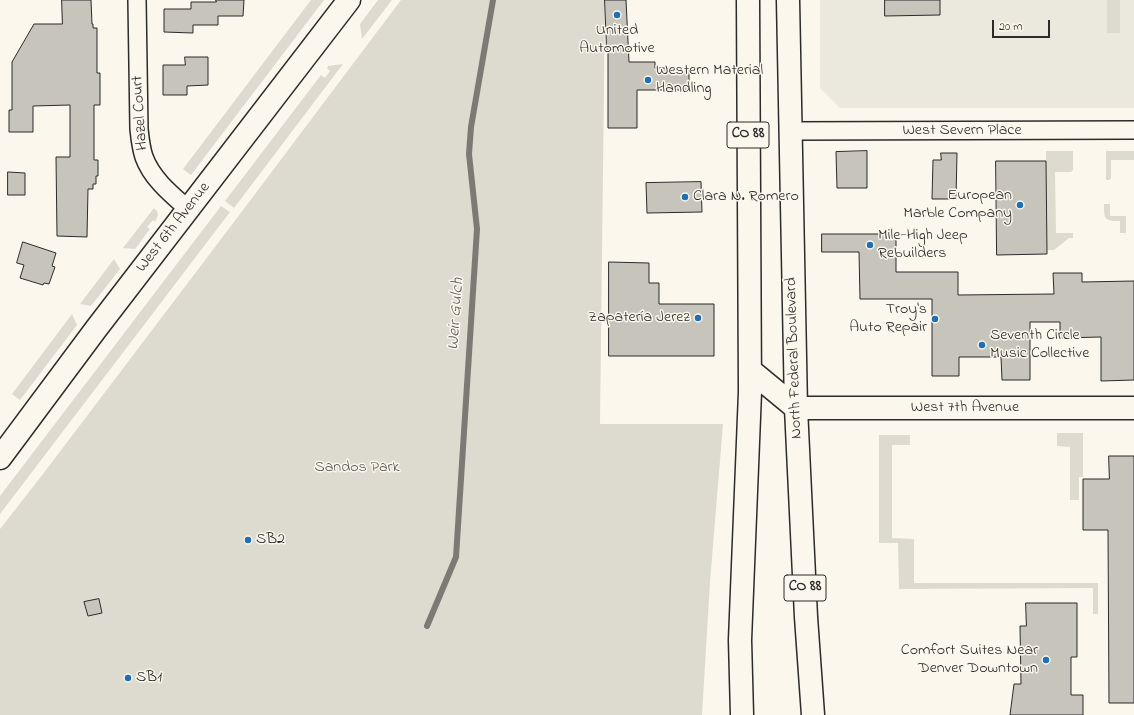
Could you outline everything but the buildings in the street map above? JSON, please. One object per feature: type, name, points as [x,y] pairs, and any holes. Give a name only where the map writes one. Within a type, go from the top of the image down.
[{"type":"main road","name":"West 6th Avenue","points":[[0,458],[96,329],[349,0]]},
{"type":"main road","name":"CO 88","points":[[742,715],[740,640],[750,370],[748,0]]},
{"type":"main road","name":"North Federal Boulevard","points":[[788,0],[796,408],[806,617],[813,715]]},
{"type":"main road","points":[[750,370],[796,408]]},
{"type":"main road","name":"West 7th Avenue","points":[[796,408],[1134,408]]},
{"type":"street","name":"Hazel Court","points":[[136,0],[139,129],[144,158],[158,180],[188,210]]},
{"type":"street","name":"West Severn Place","points":[[790,131],[1134,130]]},
{"type":"shaded area","points":[[820,0],[1134,0],[1134,108],[840,108],[820,88]]},
{"type":"green space","points":[[311,0],[324,0],[191,175],[183,169]]},
{"type":"green space","points":[[378,0],[392,0],[362,39],[360,24]]},
{"type":"green space","name":"Sandos Park","points":[[401,0],[605,0],[600,424],[723,424],[710,582],[702,715],[0,715],[0,529]]},
{"type":"green space","points":[[1107,0],[1120,0],[1120,33],[1107,33]]},
{"type":"green space","points":[[343,64],[234,208],[225,201],[321,75],[325,78],[330,71],[327,68],[328,66]]},
{"type":"green space","points":[[1046,151],[1073,151],[1073,170],[1071,172],[1055,172],[1056,233],[1073,233],[1073,238],[1069,238],[1054,250],[1047,250]]},
{"type":"green space","points":[[1106,151],[1134,151],[1134,160],[1111,160],[1111,178],[1106,180]]},
{"type":"green space","points":[[1104,204],[1110,204],[1110,216],[1126,216],[1126,233],[1120,233],[1120,221],[1108,220],[1106,218],[1104,213]]},
{"type":"green space","points":[[221,206],[230,212],[0,514],[0,496]]},
{"type":"green space","points":[[154,208],[158,215],[155,222],[153,220],[147,227],[150,229],[135,249],[123,248]]},
{"type":"green space","points":[[114,259],[120,269],[91,306],[80,304]]},
{"type":"green space","points":[[72,314],[77,325],[20,400],[12,394]]},
{"type":"green space","points":[[1057,433],[1083,433],[1083,477],[1079,477],[1079,500],[1070,500],[1070,447],[1057,446]]},
{"type":"green space","points":[[879,435],[910,435],[910,445],[892,445],[892,538],[914,539],[914,583],[1098,583],[1098,614],[1093,614],[1093,588],[899,589],[898,543],[879,543]]},
{"type":"waterway","name":"Weir Gulch","points":[[427,626],[456,557],[477,229],[469,154],[471,127],[493,0]]},
{"type":"place","name":"United Automotive","points":[[617,15]]},
{"type":"place","name":"Western Material Handling","points":[[648,80]]},
{"type":"place","name":"Clara N. Romero","points":[[685,197]]},
{"type":"place","name":"European Marble Company","points":[[1020,205]]},
{"type":"place","name":"Mile-High Jeep Rebuilders","points":[[870,245]]},
{"type":"place","name":"Zapatería Jerez","points":[[698,318]]},
{"type":"place","name":"Troy's Auto Repair","points":[[935,319]]},
{"type":"place","name":"Seventh Circle Music Collective","points":[[982,345]]},
{"type":"place","name":"SB2","points":[[248,540]]},
{"type":"place","name":"Comfort Suites Near Denver Downtown","points":[[1046,660]]},
{"type":"place","name":"SB1","points":[[128,678]]}]
